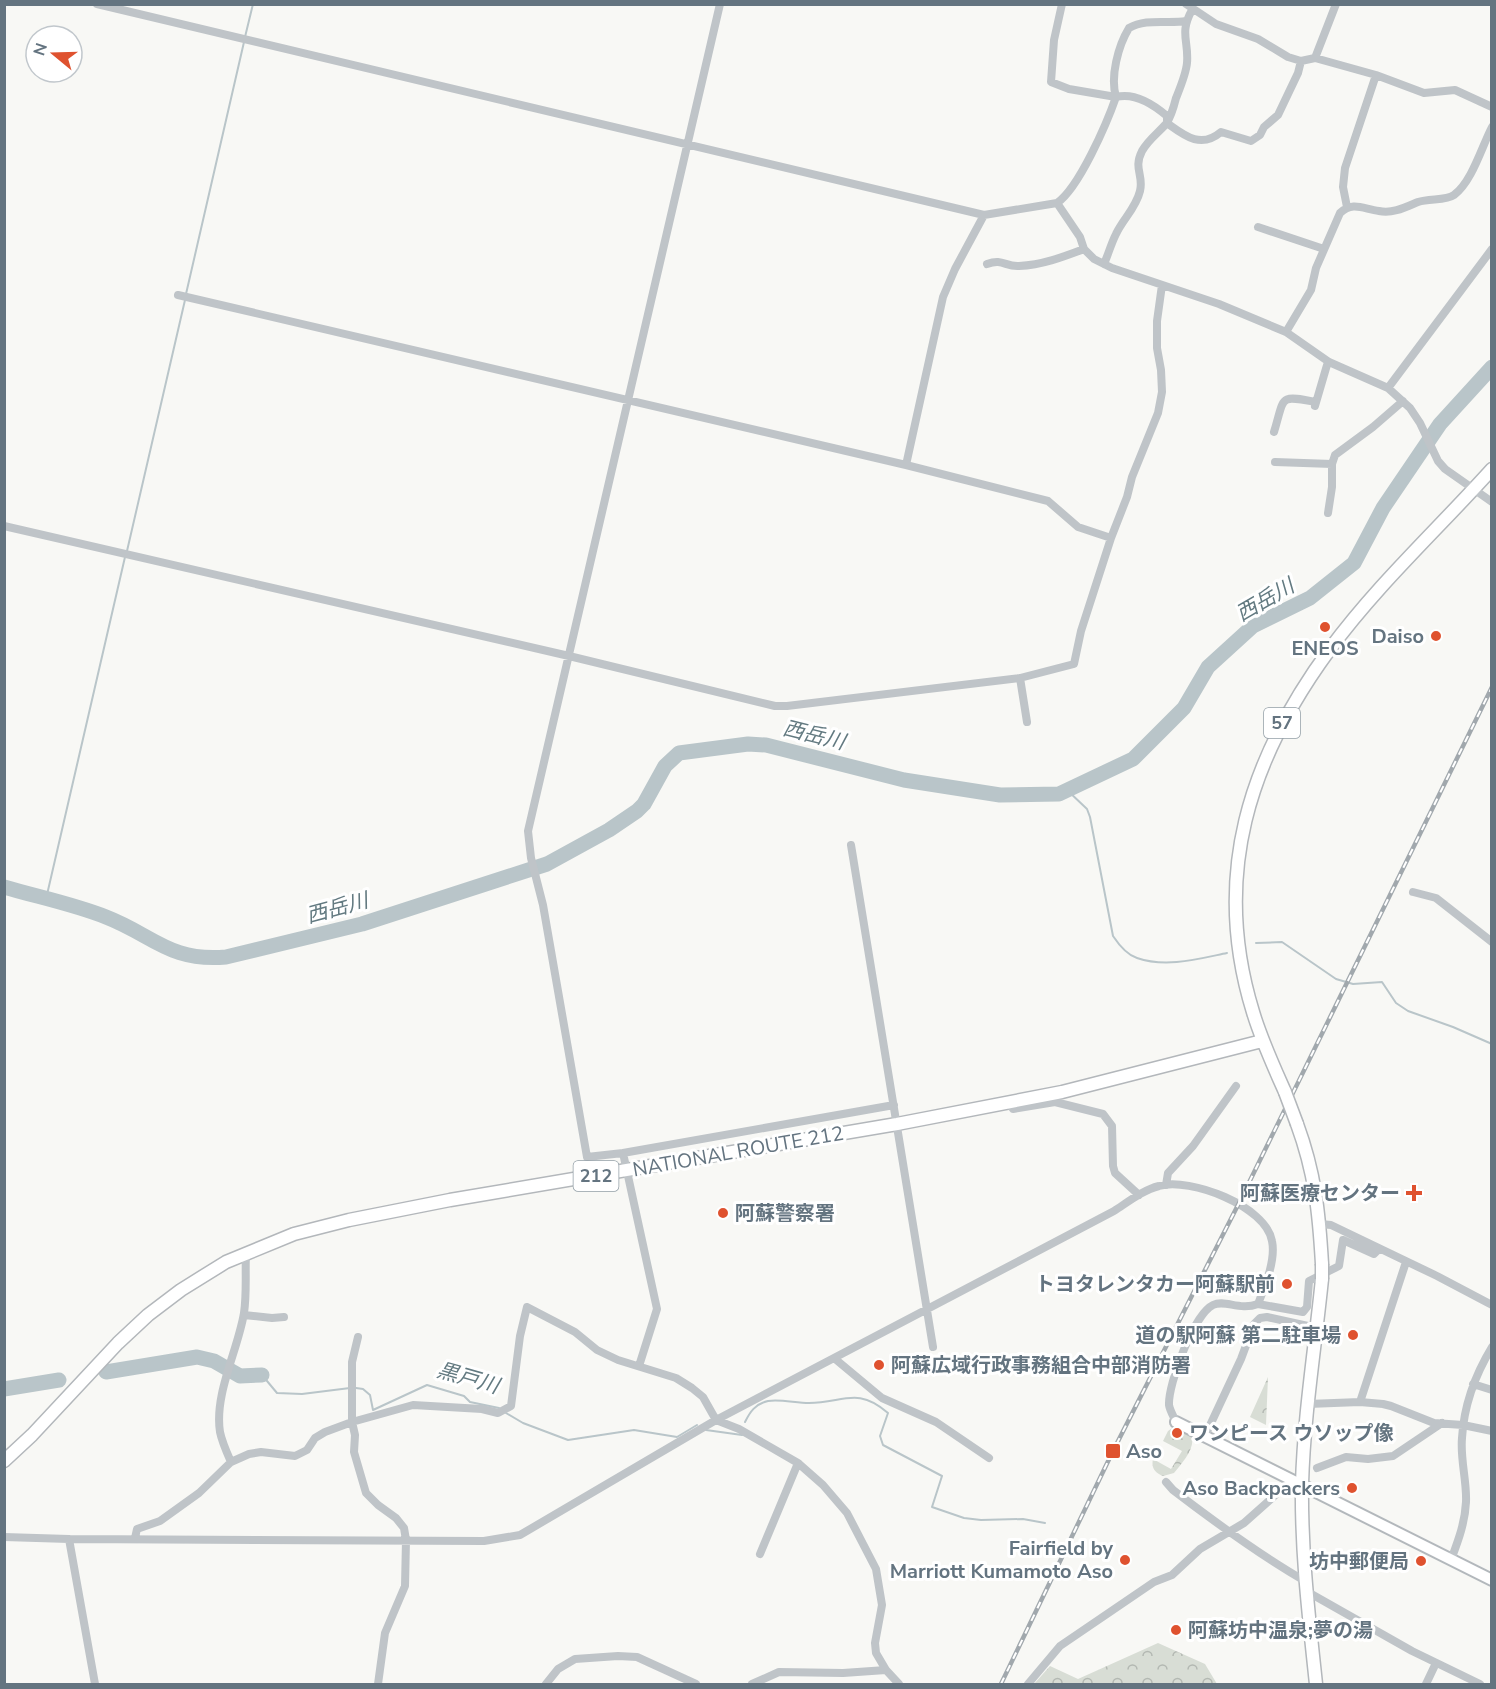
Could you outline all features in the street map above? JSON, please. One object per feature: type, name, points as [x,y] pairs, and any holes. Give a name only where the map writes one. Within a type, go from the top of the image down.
[{"type":"highway","name":"57","points":[[1316,1684],[1306,1586],[1302,1485],[1308,1404],[1322,1279],[1320,1224],[1317,1195],[1309,1158],[1285,1092],[1262,1041],[1244,976],[1236,904],[1240,844],[1257,778],[1267,752],[1283,720],[1331,647],[1396,571],[1491,469]]},
{"type":"highway","name":"NATIONAL ROUTE 212","points":[[4,1461],[148,1315],[226,1262],[294,1234],[349,1220],[897,1124],[1062,1092],[1262,1041]]},
{"type":"main road","points":[[1176,1422],[1491,1580]]},
{"type":"street","points":[[97,4],[984,215],[1057,202],[1065,197],[1107,122],[1116,98],[1114,89],[1117,60],[1129,28],[1145,22],[1186,21]]},
{"type":"street","points":[[720,4],[528,831],[531,858],[541,892],[587,1157],[623,1153],[894,1105]]},
{"type":"street","points":[[1062,4],[1054,40],[1051,82],[1069,89],[1116,98],[1125,95],[1146,101],[1167,116],[1167,123]]},
{"type":"street","points":[[1315,57],[1336,4]]},
{"type":"street","points":[[1104,264],[1116,232],[1131,213],[1141,189],[1141,178],[1137,170],[1142,152],[1148,141],[1167,123],[1186,68],[1184,34],[1189,7],[1216,24],[1258,39],[1288,57],[1301,61],[1315,57],[1376,75],[1424,93],[1455,90],[1491,107]]},
{"type":"street","points":[[1167,123],[1197,140],[1214,139],[1221,132],[1251,141],[1260,135],[1264,127],[1278,115],[1298,73],[1301,61]]},
{"type":"street","points":[[1347,207],[1343,187],[1345,168],[1376,75]]},
{"type":"street","points":[[1286,332],[1311,290],[1324,249],[1340,213],[1347,207],[1356,206],[1381,212],[1404,209],[1429,199],[1453,196],[1465,183],[1487,146],[1491,127]]},
{"type":"street","points":[[1057,202],[1080,237],[1084,249],[1094,259],[1219,304],[1286,332],[1329,362],[1388,388],[1403,401],[1420,423],[1438,461],[1445,469],[1491,502]]},
{"type":"street","points":[[906,465],[943,297],[984,215]]},
{"type":"street","points":[[1257,227],[1324,249]]},
{"type":"street","points":[[987,264],[996,261],[1015,267],[1041,264],[1084,249]]},
{"type":"street","points":[[1388,388],[1491,249]]},
{"type":"street","points":[[4,526],[569,656],[775,706],[1020,678],[1074,664],[1081,631],[1111,538],[1132,477],[1158,413],[1162,392],[1157,348],[1157,321],[1162,285]]},
{"type":"street","points":[[178,294],[906,465],[1048,501],[1078,527],[1111,538]]},
{"type":"street","points":[[1274,432],[1286,399],[1291,398],[1316,404],[1329,362]]},
{"type":"street","points":[[1328,513],[1332,487],[1332,464],[1335,455],[1403,401]]},
{"type":"street","points":[[1275,462],[1332,464]]},
{"type":"street","points":[[1020,678],[1027,722]]},
{"type":"street","points":[[851,845],[933,1347]]},
{"type":"street","points":[[1413,892],[1436,898],[1491,942]]},
{"type":"street","points":[[1166,1185],[1168,1173],[1193,1146],[1236,1086]]},
{"type":"street","points":[[1009,1102],[1012,1109],[1054,1102],[1103,1114],[1112,1126],[1115,1173],[1139,1196]]},
{"type":"street","points":[[623,1153],[657,1309],[639,1366]]},
{"type":"street","points":[[4,1537],[484,1541],[520,1535],[716,1420],[1158,1186],[1194,1186],[1210,1191],[1250,1211],[1264,1224],[1272,1242],[1272,1256],[1258,1304]]},
{"type":"street","points":[[1320,1224],[1331,1225],[1491,1305]]},
{"type":"street","points":[[1176,1422],[1169,1407],[1173,1375],[1188,1340],[1206,1309],[1216,1303],[1248,1308],[1258,1304],[1303,1312],[1307,1307],[1310,1281],[1338,1266],[1343,1240],[1374,1254],[1379,1249]]},
{"type":"street","points":[[231,1462],[220,1432],[222,1398],[244,1315],[246,1252]]},
{"type":"street","points":[[1360,1402],[1406,1262]]},
{"type":"street","points":[[135,1539],[137,1529],[160,1521],[199,1493],[231,1462],[249,1454],[261,1452],[295,1456],[307,1450],[315,1438],[325,1432],[413,1405],[482,1409],[498,1413],[511,1406],[520,1336],[527,1307],[575,1332],[597,1350],[618,1360],[676,1378],[703,1397],[716,1420],[739,1429],[798,1463],[823,1485],[847,1513],[876,1569],[882,1605],[875,1642],[876,1653],[898,1684]]},
{"type":"street","points":[[244,1315],[284,1317]]},
{"type":"street","points":[[1205,1436],[1256,1321],[1264,1316],[1317,1328]]},
{"type":"street","points":[[358,1337],[351,1362],[354,1452],[366,1493],[396,1518],[404,1528],[406,1540],[405,1586],[385,1633],[378,1684]]},
{"type":"street","points":[[1450,1560],[1461,1533],[1466,1503],[1462,1457],[1464,1413],[1473,1384],[1491,1347]]},
{"type":"street","points":[[834,1358],[882,1398],[936,1422],[989,1458]]},
{"type":"street","points":[[1473,1384],[1491,1390]]},
{"type":"street","points":[[1308,1404],[1360,1402],[1391,1406],[1434,1423],[1463,1425],[1491,1431]]},
{"type":"street","points":[[1317,1468],[1346,1457],[1368,1459],[1393,1456],[1443,1423]]},
{"type":"street","points":[[760,1554],[798,1463]]},
{"type":"street","points":[[1166,1482],[1227,1532],[1306,1586],[1436,1663],[1480,1684]]},
{"type":"street","points":[[1028,1684],[1060,1646],[1154,1582],[1172,1575],[1200,1549],[1244,1523],[1281,1490]]},
{"type":"street","points":[[69,1539],[95,1684]]},
{"type":"street","points":[[546,1684],[558,1669],[575,1659],[618,1656],[637,1657],[696,1684]]},
{"type":"street","points":[[1426,1684],[1436,1663]]},
{"type":"street","points":[[752,1684],[779,1672],[843,1673],[886,1670]]},
{"type":"green space","points":[[1268,1377],[1266,1425],[1250,1417]]},
{"type":"green space","points":[[1175,1426],[1191,1434],[1192,1444],[1188,1455],[1174,1473],[1163,1476],[1154,1470],[1153,1459],[1171,1469],[1182,1451],[1163,1441],[1168,1431]]},
{"type":"green space","points":[[1158,1643],[1205,1664],[1217,1684],[1034,1684],[1050,1666],[1078,1679]]},
{"type":"waterway","points":[[245,37],[253,4]]},
{"type":"waterway","points":[[186,294],[244,42]]},
{"type":"waterway","points":[[127,551],[185,300]]},
{"type":"waterway","name":"西岳川","points":[[4,887],[106,917],[175,951],[206,957],[226,957],[362,924],[547,864],[609,830],[637,811],[644,804],[665,766],[679,753],[748,744],[766,745],[904,780],[1000,795],[1059,794],[1133,759],[1184,708],[1208,667],[1253,626],[1310,598],[1354,563],[1383,508],[1440,424],[1492,367]]},
{"type":"waterway","points":[[46,899],[125,557]]},
{"type":"waterway","points":[[1067,790],[1087,809],[1090,817],[1113,936],[1124,949],[1137,958],[1159,962],[1205,958],[1227,953]]},
{"type":"waterway","points":[[1256,943],[1282,942],[1336,979],[1353,984],[1382,982],[1396,1003],[1408,1011],[1492,1044]]},
{"type":"waterway","name":"黒戸川","points":[[106,1372],[197,1357],[214,1361],[240,1376],[262,1375]]},
{"type":"waterway","name":"黒戸川","points":[[262,1375],[277,1393],[302,1394],[350,1388]]},
{"type":"waterway","name":"黒戸川","points":[[4,1389],[59,1380]]},
{"type":"waterway","name":"黒戸川","points":[[356,1388],[363,1389],[370,1395],[373,1410],[427,1385],[464,1396],[470,1402],[499,1408]]},
{"type":"waterway","name":"黒戸川","points":[[745,1422],[754,1409],[768,1401],[809,1403],[850,1398],[867,1400],[888,1413],[880,1436],[883,1445],[942,1476],[932,1507],[964,1518],[1023,1519],[1045,1523]]},
{"type":"waterway","name":"黒戸川","points":[[506,1413],[523,1423],[568,1440],[634,1430],[677,1437],[697,1425]]},
{"type":"waterway","name":"黒戸川","points":[[706,1430],[742,1435]]},
{"type":"railway","points":[[1001,1684],[1113,1451],[1238,1205],[1492,687]]},
{"type":"place","name":"ENEOS","points":[[1325,627]]},
{"type":"place","name":"Daiso","points":[[1436,636]]},
{"type":"place","name":"阿蘇医療センター","points":[[1414,1193]]},
{"type":"place","name":"阿蘇警察署","points":[[723,1213]]},
{"type":"place","name":"トヨタレンタカー阿蘇駅前","points":[[1287,1284]]},
{"type":"place","name":"道の駅阿蘇 第二駐車場","points":[[1353,1335]]},
{"type":"place","name":"阿蘇広域行政事務組合中部消防署","points":[[879,1365]]},
{"type":"place","name":"ワンピース ウソップ像","points":[[1177,1433]]},
{"type":"place","name":"Aso","points":[[1113,1451]]},
{"type":"place","name":"Aso Backpackers","points":[[1352,1488]]},
{"type":"place","name":"Fairfield by Marriott Kumamoto Aso","points":[[1125,1560]]},
{"type":"place","name":"坊中郵便局","points":[[1421,1561]]},
{"type":"place","name":"阿蘇坊中温泉;夢の湯","points":[[1176,1630]]}]
